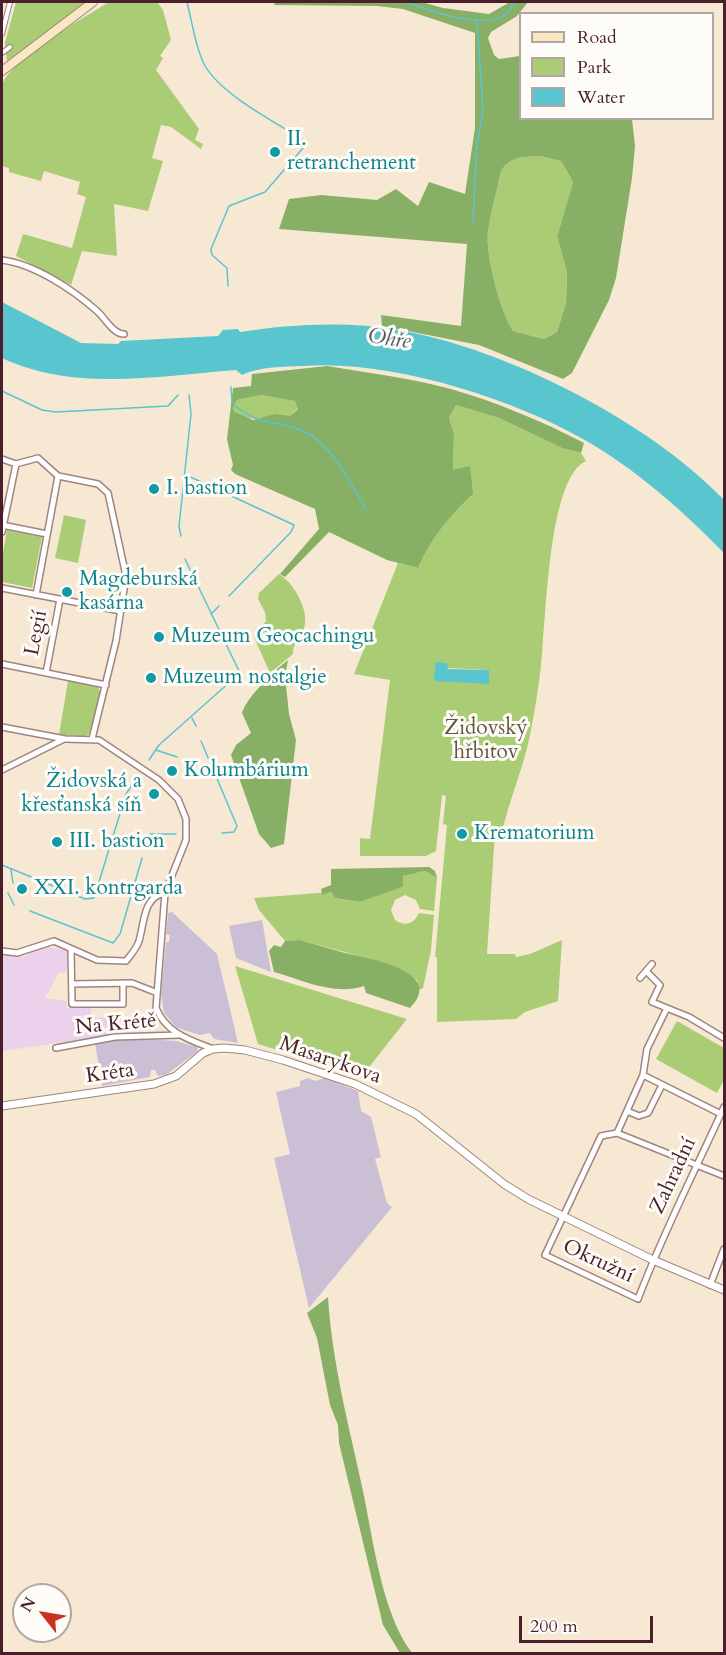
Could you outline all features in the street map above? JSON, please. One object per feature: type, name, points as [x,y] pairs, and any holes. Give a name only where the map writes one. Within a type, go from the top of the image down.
[{"type":"main road","points":[[2,71],[93,2]]},
{"type":"street","points":[[2,34],[10,2]]},
{"type":"street","points":[[2,53],[10,47]]},
{"type":"street","points":[[2,260],[13,262],[54,281],[96,310],[117,333],[124,334]]},
{"type":"street","points":[[2,459],[16,464],[38,458],[58,476],[98,484],[108,493],[126,576],[106,685],[92,739]]},
{"type":"street","points":[[2,532],[16,464]]},
{"type":"street","points":[[36,595],[58,476]]},
{"type":"street","points":[[2,525],[47,534]]},
{"type":"street","points":[[2,588],[121,611]]},
{"type":"street","name":"Legií","points":[[46,673],[60,599]]},
{"type":"street","points":[[2,664],[106,685]]},
{"type":"street","points":[[2,727],[65,738],[92,739],[159,780],[178,799],[187,829],[184,850],[165,893],[155,992],[156,1008],[161,1019],[179,1035],[213,1049]]},
{"type":"street","points":[[2,770],[65,738]]},
{"type":"street","points":[[2,951],[17,953],[54,941],[71,950],[105,962],[126,961],[138,944],[150,901],[158,894],[165,893]]},
{"type":"street","points":[[71,950],[72,1004],[123,1004],[123,983]]},
{"type":"street","points":[[640,978],[652,964]]},
{"type":"street","points":[[646,971],[660,985],[652,1002],[724,1038]]},
{"type":"street","points":[[72,984],[132,983],[155,992]]},
{"type":"street","points":[[617,1133],[643,1075],[647,1049],[667,1008]]},
{"type":"street","name":"Na Krétě","points":[[56,1048],[115,1037],[179,1035]]},
{"type":"street","name":"Kréta","points":[[2,1106],[154,1084],[176,1076],[213,1049]]},
{"type":"street","name":"Masarykova","points":[[213,1049],[245,1050],[322,1072],[395,1102],[431,1124],[504,1184],[562,1217]]},
{"type":"street","points":[[643,1075],[721,1114]]},
{"type":"street","points":[[627,1111],[639,1116],[648,1113],[662,1085]]},
{"type":"street","name":"Zahradní","points":[[653,1260],[724,1107]]},
{"type":"street","points":[[724,1176],[617,1133],[601,1136],[595,1144],[562,1217],[653,1260],[724,1290]]},
{"type":"street","name":"Okružní","points":[[562,1217],[545,1255],[638,1299],[653,1260]]},
{"type":"street","points":[[710,1285],[724,1250]]},
{"type":"shaded area","points":[[172,912],[217,954],[238,1043],[214,1039],[210,1033],[200,1035],[176,1027],[164,1013],[161,994],[166,942],[169,942],[170,935],[166,934],[168,913]]},
{"type":"shaded area","points":[[262,920],[271,972],[236,958],[229,926]]},
{"type":"shaded area","points":[[38,946],[68,950],[67,972],[59,973],[45,998],[67,1001],[67,1008],[91,1007],[91,1017],[137,1020],[131,1030],[127,1033],[2,1051],[2,953],[25,957]]},
{"type":"shaded area","points":[[131,1038],[176,1041],[197,1047],[198,1051],[166,1075],[158,1076],[155,1070],[151,1070],[150,1077],[102,1086],[95,1043]]},
{"type":"shaded area","points":[[308,1078],[315,1081],[325,1078],[358,1091],[361,1111],[371,1117],[381,1157],[375,1159],[387,1203],[392,1207],[309,1308],[274,1158],[290,1154],[276,1092],[300,1086],[300,1081]]},
{"type":"green space","points":[[16,2],[88,2],[7,61],[5,43]]},
{"type":"green space","points":[[109,2],[157,2],[163,10],[171,40],[160,56],[163,58],[156,70],[199,129],[195,140],[203,144],[201,149],[171,127],[161,125],[152,158],[163,161],[148,211],[114,204],[117,256],[82,251],[71,285],[16,256],[23,234],[72,248],[86,197],[77,194],[80,182],[44,171],[41,181],[9,172],[9,168],[2,166],[2,86],[7,76],[32,53],[66,28]]},
{"type":"green space","points":[[275,2],[422,2],[443,8],[489,14],[510,2],[528,2],[517,16],[491,32],[488,38],[494,55],[499,59],[519,56],[519,120],[632,120],[635,146],[632,178],[616,278],[609,300],[572,373],[563,379],[479,345],[382,326],[381,315],[461,326],[467,244],[279,229],[289,199],[321,195],[377,200],[396,189],[418,206],[429,182],[465,194],[475,128],[475,33],[403,9],[377,6],[274,5]],"holes":[[[540,156],[561,161],[573,182],[557,237],[567,272],[566,303],[557,332],[544,339],[513,331],[499,297],[491,267],[488,241],[488,231],[501,171],[509,162],[518,158]]]},
{"type":"green space","points":[[540,156],[561,161],[573,182],[557,237],[567,272],[566,303],[557,332],[544,339],[513,331],[494,282],[488,241],[489,224],[501,171],[513,160]]},
{"type":"green space","points":[[327,366],[421,382],[468,394],[502,406],[584,443],[581,453],[562,448],[499,418],[456,405],[449,418],[454,434],[453,470],[470,466],[473,494],[441,528],[418,568],[387,560],[329,532],[285,577],[280,574],[319,529],[315,509],[235,474],[231,470],[233,465],[227,439],[233,388],[251,386],[252,374]],"holes":[[[261,395],[295,401],[298,409],[290,416],[275,414],[253,420],[235,412],[233,408],[237,400]]]},
{"type":"green space","points":[[261,395],[296,401],[298,408],[289,417],[273,416],[256,419],[235,412],[233,408],[237,400]]},
{"type":"green space","name":"Židovský hřbitov","points":[[456,405],[499,418],[562,448],[581,453],[586,461],[574,472],[565,491],[558,515],[552,543],[540,677],[532,728],[502,832],[495,832],[487,954],[515,954],[516,957],[530,954],[562,940],[558,1001],[525,1012],[516,1019],[437,1022],[437,957],[435,957],[447,825],[443,824],[446,796],[442,795],[436,851],[426,856],[360,856],[360,838],[370,839],[390,680],[354,674],[398,563],[418,568],[441,528],[473,494],[453,470],[454,434],[449,418]],"holes":[[[447,668],[489,670],[489,683],[434,680]]]},
{"type":"green space","points":[[64,515],[86,520],[78,563],[55,558]]},
{"type":"green space","points":[[7,530],[42,537],[32,588],[2,582],[2,558]]},
{"type":"green space","points":[[279,574],[290,584],[299,598],[303,606],[305,621],[303,632],[294,647],[293,654],[270,673],[254,637],[266,621],[265,612],[258,599],[259,593]]},
{"type":"green space","points":[[288,660],[285,676],[289,714],[296,740],[284,844],[271,848],[259,834],[231,755],[236,745],[251,733],[242,713],[249,700]]},
{"type":"green space","points":[[68,681],[97,686],[101,692],[91,732],[86,736],[59,735]]},
{"type":"green space","points":[[429,867],[435,871],[437,878],[425,871],[403,876],[403,886],[400,888],[360,902],[335,898],[331,892],[322,895],[321,889],[331,885],[331,869]]},
{"type":"green space","points":[[425,871],[437,878],[434,911],[420,909],[416,900],[405,895],[395,900],[391,910],[395,920],[406,924],[412,922],[419,913],[434,915],[431,950],[423,988],[419,990],[417,980],[385,963],[300,940],[285,941],[259,910],[254,898],[331,892],[335,898],[360,902],[400,888],[402,876]]},
{"type":"green space","points":[[300,940],[370,958],[400,969],[419,984],[419,995],[410,1008],[366,993],[364,986],[353,989],[330,988],[274,972],[269,951],[274,945],[281,947],[285,941]]},
{"type":"green space","points":[[235,966],[407,1019],[362,1076],[258,1044]]},
{"type":"green space","points":[[677,1021],[724,1048],[724,1080],[717,1093],[656,1059]]},
{"type":"green space","points":[[328,1297],[337,1370],[380,1575],[393,1618],[412,1653],[400,1653],[383,1625],[339,1443],[338,1425],[330,1405],[317,1338],[307,1313]]},
{"type":"water","name":"Ohře","points":[[2,302],[81,343],[118,344],[121,341],[218,336],[223,330],[238,329],[240,332],[299,325],[359,325],[399,330],[484,353],[574,392],[657,443],[693,471],[724,500],[724,553],[658,491],[603,451],[553,424],[484,396],[410,375],[338,366],[272,368],[242,375],[236,370],[117,379],[58,375],[30,369],[2,358]]},
{"type":"water","points":[[436,662],[447,663],[448,669],[489,670],[489,684],[436,681],[434,679]]},
{"type":"waterway","points":[[187,2],[198,49],[211,75],[248,106],[302,139],[303,148],[265,192],[229,206],[211,249],[212,255],[227,268],[228,286]]},
{"type":"waterway","points":[[406,2],[457,18],[472,20],[498,18],[507,13],[515,2]]},
{"type":"waterway","points":[[473,221],[477,144],[483,111],[477,19]]},
{"type":"waterway","points":[[231,387],[232,403],[242,411],[260,420],[286,425],[305,432],[324,446],[340,466],[366,509]]},
{"type":"waterway","points":[[2,391],[42,410],[56,412],[168,406],[178,395]]},
{"type":"waterway","points":[[181,536],[179,526],[191,414],[189,395]]},
{"type":"waterway","points":[[184,474],[294,525],[291,532],[229,596]]},
{"type":"waterway","points":[[149,760],[159,745],[240,673],[185,559]]},
{"type":"waterway","points":[[211,614],[219,606]]},
{"type":"waterway","points":[[192,718],[196,726]]},
{"type":"waterway","points":[[201,741],[237,826],[234,832],[222,833]]},
{"type":"waterway","points":[[156,750],[177,757]]},
{"type":"waterway","points":[[2,865],[85,899],[94,898],[126,794],[137,778]]},
{"type":"waterway","points":[[147,840],[150,834],[176,834]]},
{"type":"waterway","points":[[30,911],[113,943],[120,934],[142,858]]},
{"type":"waterway","points":[[11,870],[13,883]]},
{"type":"waterway","points":[[8,893],[14,905]]},
{"type":"place","name":"II. retranchement","points":[[275,152]]},
{"type":"place","name":"I. bastion","points":[[154,489]]},
{"type":"place","name":"Magdeburská kasárna","points":[[67,592]]},
{"type":"place","name":"Muzeum Geocachingu","points":[[159,637]]},
{"type":"place","name":"Muzeum nostalgie","points":[[151,678]]},
{"type":"place","name":"Kolumbárium","points":[[172,771]]},
{"type":"place","name":"Židovská a křesťanská síň","points":[[154,794]]},
{"type":"place","name":"Krematorium","points":[[462,834]]},
{"type":"place","name":"III. bastion","points":[[57,842]]},
{"type":"place","name":"XXI. kontrgarda","points":[[22,889]]}]
